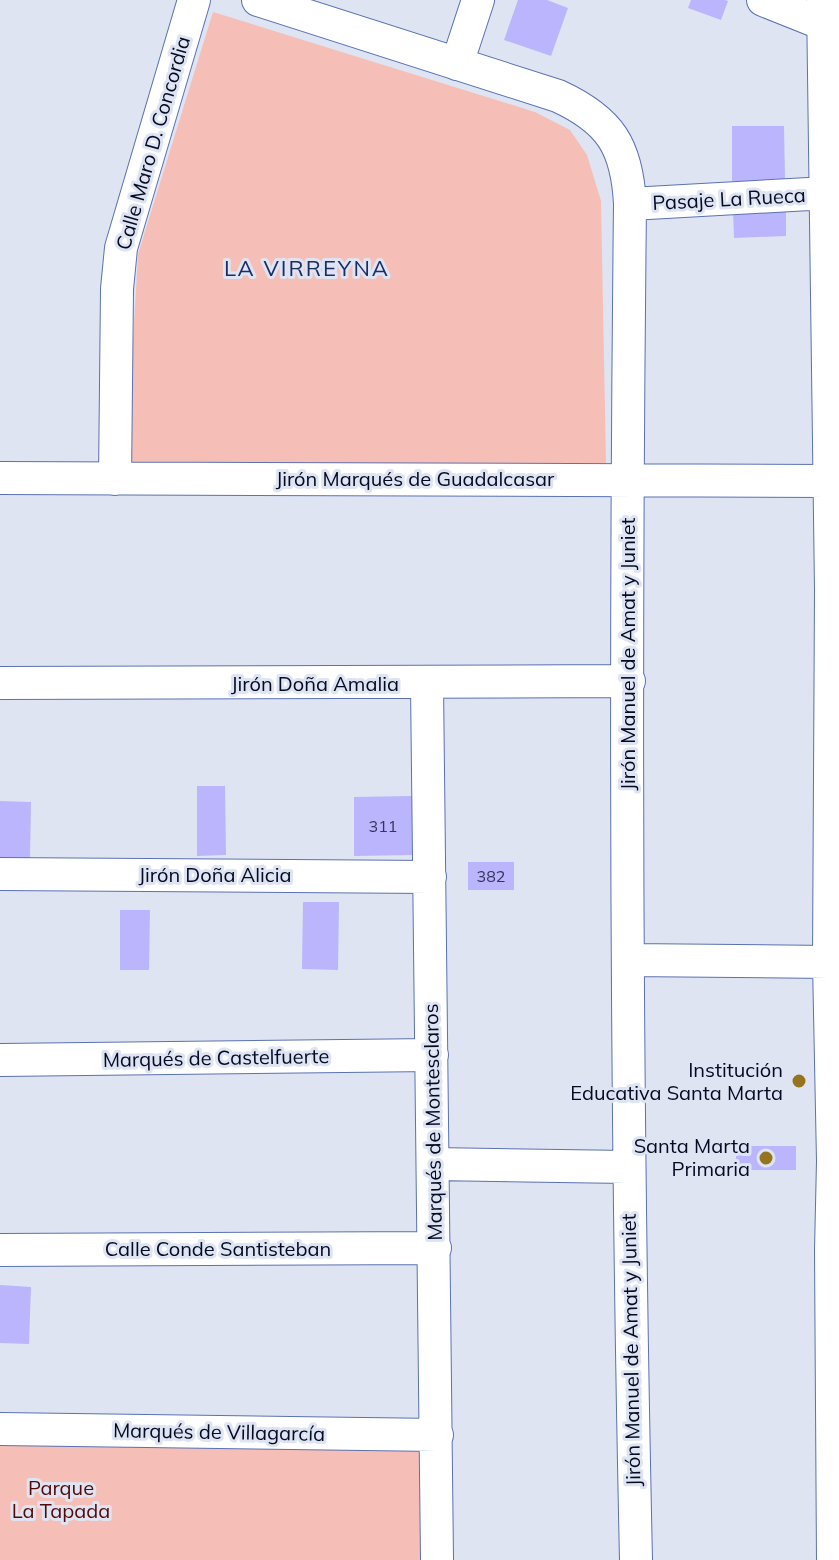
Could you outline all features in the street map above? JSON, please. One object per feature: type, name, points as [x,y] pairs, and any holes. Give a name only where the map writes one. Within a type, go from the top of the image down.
[{"type":"street","name":"Calle Maro D. Concordia","points":[[115,479],[119,257],[194,0]]},
{"type":"street","name":"Jirón Manuel de Amat y Juniet","points":[[258,0],[529,85],[591,113],[608,130],[620,151],[629,185],[628,1167],[636,1560]]},
{"type":"street","points":[[457,64],[478,0]]},
{"type":"street","points":[[734,0],[745,4],[762,0],[827,31],[827,193],[833,262],[829,962],[836,1161],[831,1250],[836,1340],[833,1560]]},
{"type":"street","name":"Pasaje La Rueca","points":[[630,204],[827,193]]},
{"type":"street","name":"Jirón Marqués de Guadalcasar","points":[[0,478],[830,481]]},
{"type":"street","name":"Jirón Doña Amalia","points":[[0,683],[629,681]]},
{"type":"street","name":"Marqués de Montesclaros","points":[[427,684],[437,1560]]},
{"type":"street","name":"Jirón Doña Alicia","points":[[0,874],[430,877]]},
{"type":"street","points":[[628,960],[829,962]]},
{"type":"street","name":"Marqués de Castelfuerte","points":[[0,1060],[432,1055]]},
{"type":"street","points":[[434,1164],[628,1167]]},
{"type":"street","name":"Calle Conde Santisteban","points":[[0,1250],[435,1248]]},
{"type":"street","name":"Marqués de Villagarcía","points":[[0,1429],[437,1435]]},
{"type":"green space","points":[[213,12],[535,112],[570,130],[587,155],[601,201],[606,463],[126,465],[138,254]]},
{"type":"green space","name":"Parque La Tapada","points":[[0,1437],[431,1445],[430,1560],[0,1560]]},
{"type":"building","points":[[518,0],[547,0],[568,8],[551,56],[504,40]]},
{"type":"building","points":[[691,0],[728,1],[721,20],[688,8]]},
{"type":"building","points":[[732,126],[784,126],[785,181],[732,181]]},
{"type":"building","points":[[786,208],[786,236],[734,238],[733,210]]},
{"type":"building","points":[[197,786],[225,786],[226,855],[197,856]]},
{"type":"building","points":[[412,796],[413,855],[354,856],[354,797]]},
{"type":"building","points":[[0,801],[31,802],[30,859],[0,859]]},
{"type":"building","points":[[468,862],[514,862],[514,890],[468,890]]},
{"type":"building","points":[[303,902],[339,902],[338,970],[302,969]]},
{"type":"building","points":[[120,910],[150,910],[149,970],[120,970]]},
{"type":"building","name":"Santa Marta Primaria","points":[[736,1146],[796,1146],[796,1170],[736,1170]]},
{"type":"building","points":[[0,1285],[31,1287],[29,1344],[0,1343]]},
{"type":"place","name":"Institución Educativa Santa Marta","points":[[799,1081]]},
{"type":"place","name":"Santa Marta Primaria","points":[[766,1158]]},
{"type":"district","name":"LA VIRREYNA","points":[[307,268]]}]
